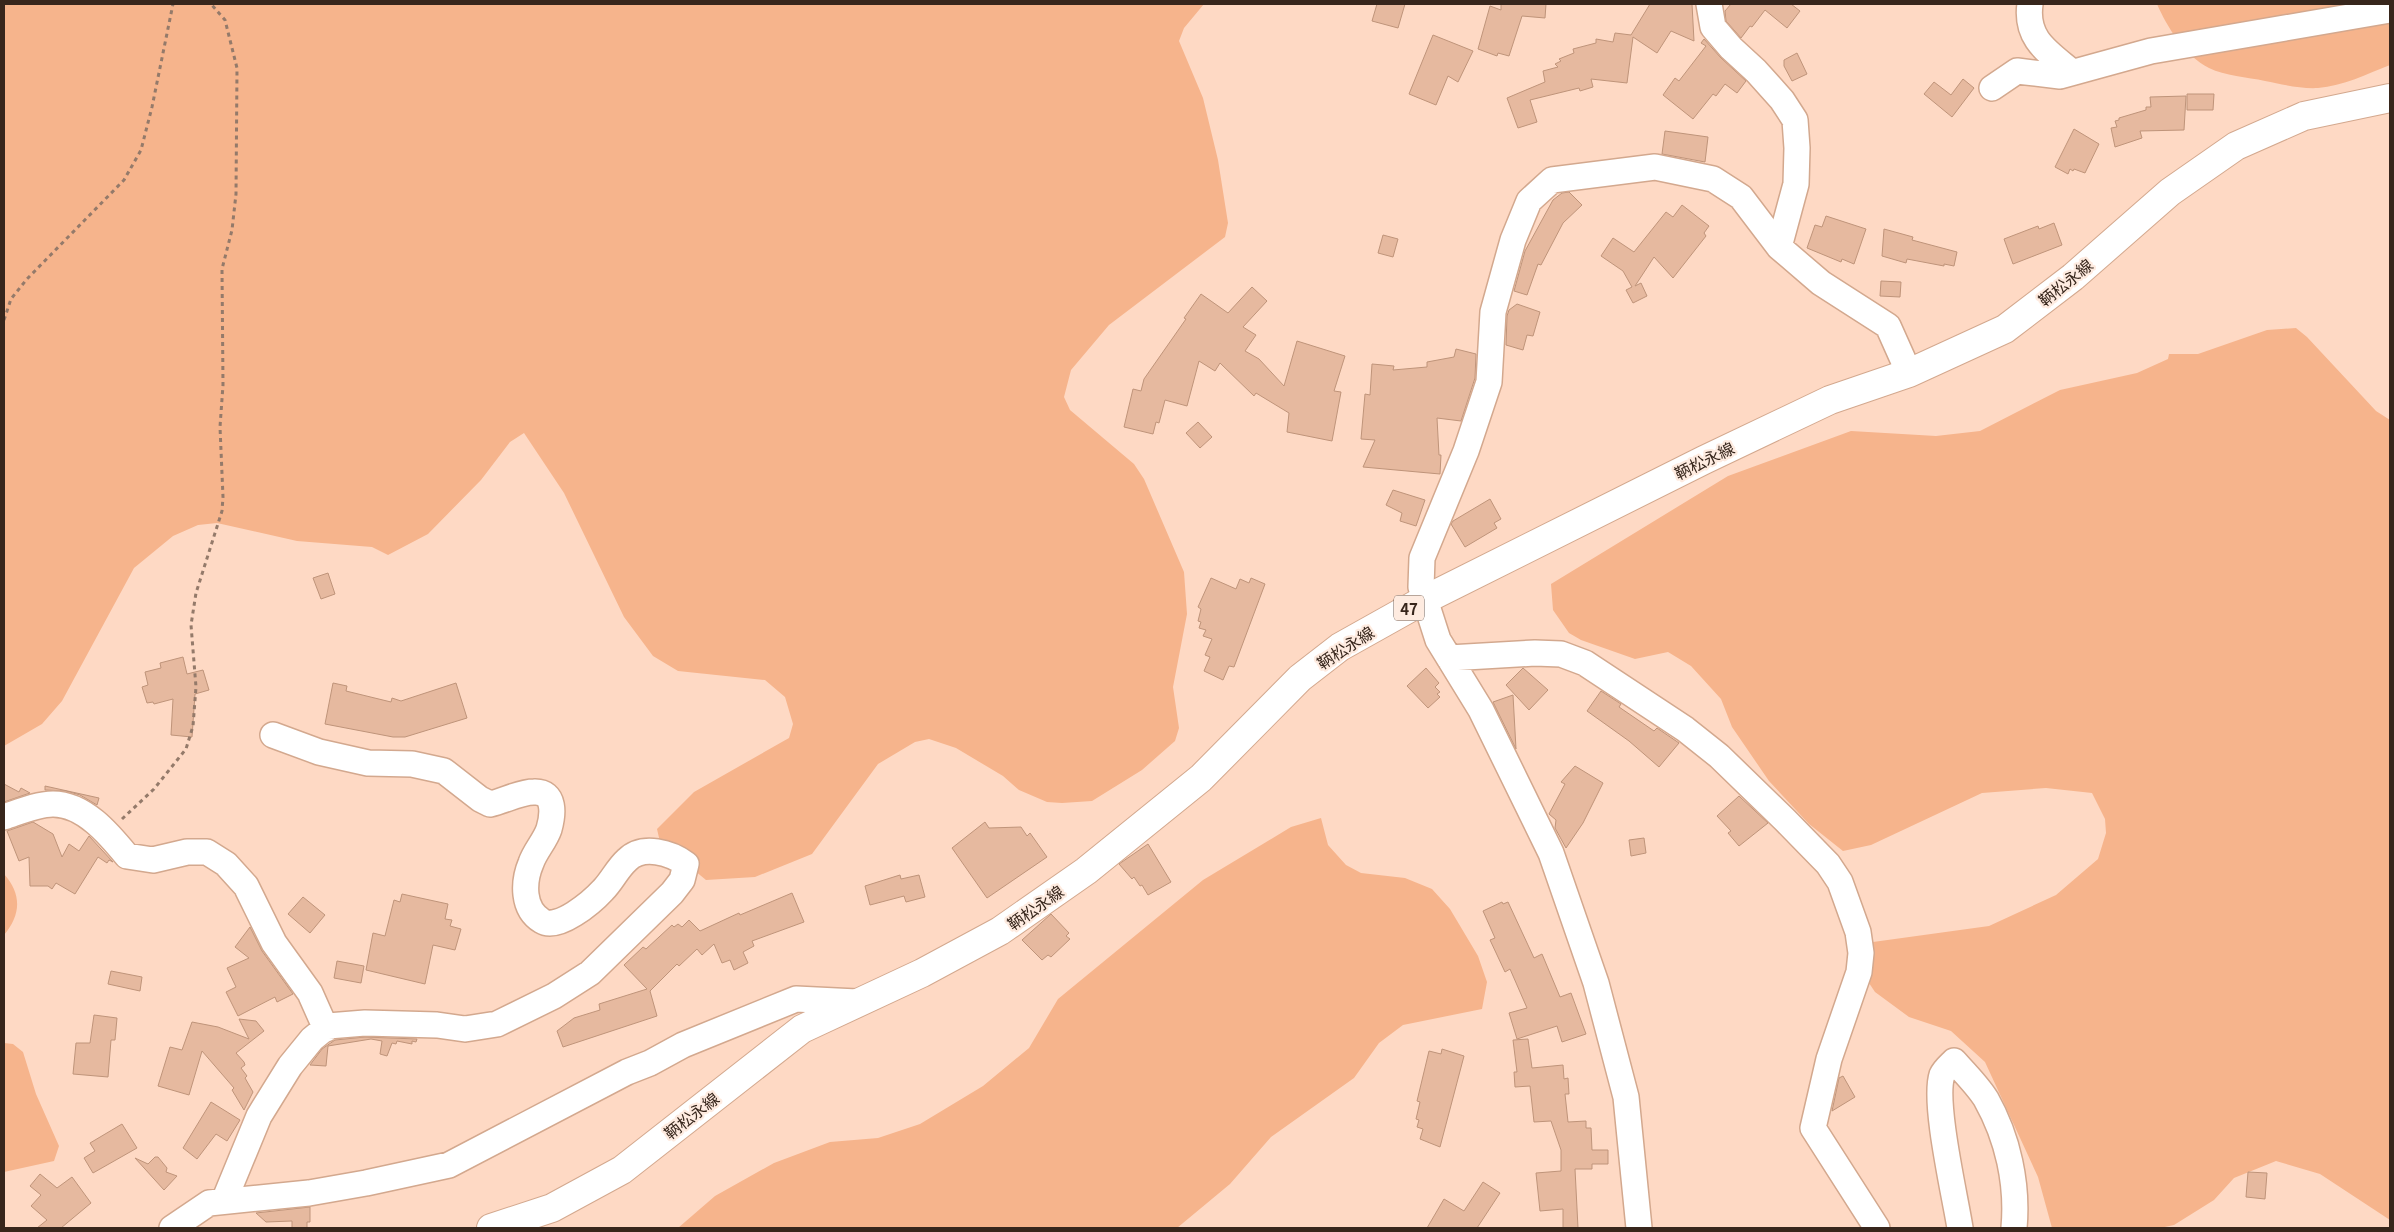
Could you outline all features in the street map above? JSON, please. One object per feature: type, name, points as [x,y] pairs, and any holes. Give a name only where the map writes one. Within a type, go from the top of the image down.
[{"type":"main road","name":"鞆松永線","points":[[491,1228],[552,1208],[622,1170],[802,1030],[922,972],[1000,931],[1063,887],[1201,778],[1300,678],[1340,647],[1424,600],[1677,473],[1830,400],[1908,372],[2006,328],[2073,277],[2170,192],[2236,146],[2304,116],[2390,98]]},
{"type":"street","points":[[1721,4],[1711,15],[1782,100],[1795,120],[1798,148],[1796,184],[1779,247]]},
{"type":"street","points":[[2030,4],[2029,14],[2032,32],[2040,45],[2072,72]]},
{"type":"street","points":[[1992,88],[2017,71],[2060,76],[2151,51],[2390,10]]},
{"type":"street","points":[[1639,1228],[1626,1097],[1596,983],[1551,853],[1481,710],[1438,640],[1421,587],[1422,558],[1466,451],[1489,382],[1493,312],[1513,240],[1529,201],[1552,180],[1655,167],[1714,179],[1741,197],[1779,247],[1821,283],[1888,326],[1908,372]]},
{"type":"street","points":[[1449,658],[1536,652],[1561,654],[1584,663],[1685,729],[1719,756],[1828,864],[1840,882],[1858,932],[1861,953],[1859,972],[1829,1059],[1813,1128],[1877,1228]]},
{"type":"street","points":[[224,1201],[258,1116],[290,1066],[312,1039],[328,1026],[365,1022],[437,1025],[464,1029],[497,1024],[554,996],[590,973],[672,893],[682,880],[686,864],[676,856],[657,852],[640,853],[628,858],[604,890],[575,914],[554,924],[543,922],[528,908],[525,893],[530,864],[549,830],[553,805],[549,798],[541,792],[532,792],[490,804],[444,771],[412,764],[368,763],[318,752],[273,735]]},
{"type":"street","points":[[4,817],[24,810],[52,804],[68,806],[87,816],[108,833],[127,856],[153,860],[187,852],[207,852],[226,864],[246,886],[274,943],[310,993],[326,1029]]},
{"type":"street","points":[[172,1228],[208,1203],[309,1193],[449,1165],[627,1072],[650,1063],[683,1046],[796,999],[857,1002]]},
{"type":"street","points":[[1960,1228],[1942,1112],[1940,1086],[1942,1073],[1954,1061],[1985,1098],[2002,1133],[2011,1166],[2016,1209],[2014,1228]]},
{"type":"path","points":[[4,320],[11,298],[27,279],[124,180],[141,150],[152,107],[173,4]]},
{"type":"path","points":[[108,833],[154,789],[186,749],[193,726],[196,687],[191,625],[196,593],[222,511],[222,269],[232,230],[236,194],[237,68],[225,20],[211,4]]},
{"type":"shaded area","points":[[4,4],[1204,4],[1184,28],[1179,41],[1203,98],[1218,160],[1228,223],[1225,237],[1109,325],[1071,370],[1064,397],[1070,410],[1134,464],[1144,479],[1184,572],[1187,614],[1173,687],[1179,728],[1175,741],[1142,770],[1092,801],[1062,803],[1047,802],[1019,790],[1003,776],[956,748],[929,739],[915,742],[878,764],[812,854],[755,877],[706,880],[660,842],[657,829],[694,792],[789,738],[793,724],[785,697],[765,680],[678,671],[653,656],[624,617],[564,493],[524,433],[510,442],[481,480],[428,534],[388,555],[372,547],[297,541],[217,523],[198,525],[173,536],[134,568],[62,701],[42,724],[4,746]]},
{"type":"shaded area","points":[[2157,4],[2390,4],[2390,65],[2346,82],[2318,88],[2291,86],[2222,73],[2200,63],[2185,49],[2166,22]]},
{"type":"shaded area","points":[[2296,328],[2307,337],[2376,411],[2390,420],[2390,1220],[2320,1174],[2276,1161],[2234,1178],[2214,1200],[2174,1225],[2160,1228],[2052,1228],[2038,1177],[1985,1062],[1951,1031],[1909,1017],[1875,992],[1851,956],[1860,945],[1873,942],[1989,926],[2056,895],[2098,859],[2106,833],[2105,819],[2092,793],[2046,788],[1982,793],[1871,845],[1843,851],[1809,824],[1769,781],[1732,727],[1721,699],[1691,666],[1668,652],[1635,659],[1581,640],[1569,633],[1553,610],[1551,584],[1728,476],[1851,431],[1936,436],[1980,431],[2060,390],[2137,373],[2168,359],[2169,354],[2198,354],[2267,330]]},
{"type":"shaded area","points":[[1321,818],[1328,845],[1346,865],[1361,873],[1405,878],[1432,889],[1450,909],[1478,956],[1487,982],[1482,1009],[1403,1025],[1379,1043],[1354,1078],[1271,1137],[1230,1184],[1177,1228],[678,1228],[715,1196],[774,1163],[830,1142],[878,1138],[920,1124],[983,1086],[1029,1048],[1058,999],[1203,880],[1291,827]]},
{"type":"shaded area","points":[[4,874],[14,889],[17,904],[14,920],[4,935]]},
{"type":"shaded area","points":[[4,1043],[13,1044],[23,1052],[36,1094],[59,1146],[54,1161],[4,1172]]},
{"type":"building","points":[[1377,4],[1405,4],[1398,28],[1372,21]]},
{"type":"building","points":[[1501,4],[1546,4],[1545,18],[1522,16],[1509,56],[1498,53],[1497,56],[1478,49],[1490,6],[1501,10]]},
{"type":"building","points":[[1650,4],[1692,4],[1694,41],[1671,31],[1657,53],[1633,37],[1627,83],[1591,79],[1593,87],[1580,91],[1579,88],[1530,100],[1537,122],[1518,128],[1507,98],[1545,82],[1543,71],[1558,67],[1555,64],[1561,61],[1559,59],[1574,53],[1573,49],[1596,43],[1596,39],[1613,42],[1615,33],[1631,35]]},
{"type":"building","points":[[1731,4],[1791,4],[1800,11],[1787,28],[1765,10],[1741,38],[1726,21],[1725,11]]},
{"type":"building","points":[[1433,35],[1473,51],[1458,82],[1448,76],[1436,105],[1409,94]]},
{"type":"building","points":[[1704,39],[1746,81],[1737,93],[1725,84],[1716,96],[1713,94],[1693,119],[1663,95],[1675,78],[1679,81],[1706,46],[1701,43]]},
{"type":"building","points":[[1797,53],[1807,74],[1792,81],[1784,66],[1784,60]]},
{"type":"building","points":[[1963,79],[1974,88],[1952,117],[1924,94],[1934,82],[1951,95]]},
{"type":"building","points":[[2187,94],[2214,94],[2213,110],[2187,110]]},
{"type":"building","points":[[2186,96],[2184,130],[2140,131],[2142,138],[2115,147],[2111,128],[2117,127],[2115,121],[2119,120],[2119,118],[2146,110],[2146,107],[2151,107],[2150,97]]},
{"type":"building","points":[[2074,129],[2099,144],[2085,173],[2070,169],[2068,174],[2055,167]]},
{"type":"building","points":[[1665,131],[1708,137],[1705,162],[1662,154]]},
{"type":"building","points":[[1569,192],[1582,205],[1563,223],[1541,265],[1538,264],[1527,295],[1514,291],[1525,251],[1553,200],[1562,193]]},
{"type":"building","points":[[1682,205],[1709,226],[1704,233],[1706,236],[1673,278],[1654,257],[1635,286],[1641,283],[1647,296],[1633,303],[1626,290],[1632,287],[1623,271],[1601,256],[1613,238],[1634,252],[1666,212],[1673,217]]},
{"type":"building","points":[[1826,216],[1866,229],[1854,264],[1842,259],[1841,262],[1807,248],[1815,225],[1822,227]]},
{"type":"building","points":[[2054,223],[2062,245],[2013,264],[2004,239],[2038,226],[2039,229]]},
{"type":"building","points":[[1884,229],[1913,237],[1912,240],[1957,252],[1954,266],[1907,259],[1906,263],[1882,256]]},
{"type":"building","points":[[1383,235],[1398,239],[1393,257],[1378,253]]},
{"type":"building","points":[[1881,281],[1901,282],[1900,297],[1880,296]]},
{"type":"building","points":[[1252,287],[1267,301],[1243,327],[1256,335],[1245,351],[1259,359],[1284,386],[1297,341],[1345,356],[1334,391],[1341,392],[1332,441],[1287,432],[1289,413],[1256,393],[1254,396],[1220,363],[1215,371],[1199,361],[1187,406],[1165,400],[1159,423],[1156,422],[1153,434],[1124,427],[1133,389],[1141,391],[1144,379],[1201,294],[1228,313]]},
{"type":"building","points":[[1517,304],[1540,312],[1533,336],[1527,335],[1523,350],[1506,345],[1507,316],[1509,310]]},
{"type":"building","points":[[1456,349],[1476,354],[1475,378],[1461,421],[1437,418],[1439,455],[1441,455],[1440,474],[1363,467],[1375,440],[1361,439],[1365,394],[1370,395],[1372,364],[1394,366],[1393,370],[1427,367],[1427,362],[1454,357]]},
{"type":"building","points":[[1198,422],[1212,437],[1200,448],[1186,433]]},
{"type":"building","points":[[1393,490],[1425,500],[1416,526],[1400,521],[1402,513],[1386,505]]},
{"type":"building","points":[[1490,499],[1501,519],[1494,523],[1497,528],[1465,547],[1451,524]]},
{"type":"building","points":[[328,573],[335,594],[321,599],[313,578]]},
{"type":"building","points":[[1211,578],[1236,589],[1240,579],[1249,583],[1251,578],[1265,584],[1234,667],[1229,666],[1223,680],[1204,671],[1210,657],[1205,655],[1212,639],[1203,636],[1206,630],[1199,628],[1201,622],[1198,621],[1201,609],[1198,607]]},
{"type":"building","points":[[183,657],[187,674],[203,670],[209,690],[195,694],[192,737],[171,735],[173,699],[154,704],[153,702],[147,703],[142,687],[148,685],[145,672],[161,668],[160,663]]},
{"type":"building","points":[[1426,668],[1439,683],[1435,687],[1440,692],[1437,694],[1440,697],[1428,708],[1407,686]]},
{"type":"building","points":[[1523,668],[1548,690],[1529,710],[1506,685]]},
{"type":"building","points":[[333,683],[347,686],[346,691],[391,702],[392,698],[401,701],[456,683],[467,718],[405,737],[393,737],[325,724]]},
{"type":"building","points":[[1601,691],[1621,704],[1619,707],[1654,731],[1657,728],[1679,743],[1659,767],[1629,741],[1587,711]]},
{"type":"building","points":[[1513,695],[1516,749],[1493,702]]},
{"type":"building","points":[[1575,766],[1603,783],[1583,823],[1566,848],[1555,828],[1556,820],[1549,814],[1565,784],[1561,782]]},
{"type":"building","points":[[4,784],[19,792],[21,788],[30,793],[4,802]]},
{"type":"building","points":[[45,786],[99,798],[97,805],[80,795],[66,791],[45,790]]},
{"type":"building","points":[[1739,796],[1768,823],[1739,846],[1728,833],[1731,831],[1717,816]]},
{"type":"building","points":[[33,822],[53,834],[62,857],[69,844],[79,851],[89,836],[113,862],[109,860],[107,863],[98,857],[75,894],[56,883],[52,889],[48,886],[30,886],[29,857],[19,861],[7,831]]},
{"type":"building","points":[[985,822],[989,828],[1021,827],[1027,836],[1030,833],[1047,857],[987,898],[952,848]]},
{"type":"building","points":[[1644,838],[1646,853],[1631,856],[1629,840]]},
{"type":"building","points":[[1148,844],[1171,882],[1148,895],[1142,885],[1140,886],[1134,877],[1132,879],[1119,864]]},
{"type":"building","points":[[900,875],[901,879],[919,875],[925,897],[906,902],[904,896],[870,905],[865,886]]},
{"type":"building","points":[[792,893],[804,922],[752,941],[754,946],[743,952],[748,963],[734,970],[730,960],[722,963],[714,944],[702,955],[697,949],[679,966],[677,964],[650,991],[657,1016],[563,1047],[557,1031],[574,1018],[600,1010],[599,1004],[647,989],[624,965],[643,947],[646,949],[672,925],[674,927],[678,924],[682,927],[689,920],[700,931],[739,913],[740,915]]},
{"type":"building","points":[[402,894],[448,904],[445,919],[452,920],[450,926],[461,929],[455,950],[433,945],[425,984],[366,970],[373,933],[385,936],[394,900],[400,902]]},
{"type":"building","points":[[303,897],[325,915],[310,933],[288,914]]},
{"type":"building","points":[[1502,902],[1503,904],[1508,902],[1534,958],[1542,954],[1560,997],[1571,993],[1586,1034],[1562,1042],[1557,1026],[1517,1039],[1509,1013],[1527,1008],[1510,969],[1505,972],[1490,940],[1495,938],[1483,911]]},
{"type":"building","points":[[1051,914],[1069,933],[1066,936],[1070,939],[1051,957],[1048,955],[1042,960],[1022,940]]},
{"type":"building","points":[[250,927],[262,951],[293,994],[277,1002],[275,997],[238,1016],[226,992],[236,987],[227,968],[249,958],[235,947]]},
{"type":"building","points":[[337,961],[364,966],[361,983],[334,978]]},
{"type":"building","points":[[111,971],[142,977],[140,991],[108,984]]},
{"type":"building","points":[[94,1015],[117,1018],[115,1040],[111,1040],[108,1077],[73,1074],[76,1043],[90,1043]]},
{"type":"building","points":[[239,1019],[256,1021],[264,1031],[236,1053],[244,1062],[245,1065],[241,1068],[247,1076],[245,1078],[253,1092],[244,1110],[232,1090],[234,1088],[202,1051],[189,1095],[158,1086],[170,1047],[182,1050],[192,1022],[218,1027],[249,1039]]},
{"type":"building","points":[[365,1037],[417,1039],[416,1042],[412,1041],[412,1044],[397,1041],[396,1044],[392,1043],[387,1056],[380,1054],[382,1041],[371,1039],[328,1046],[326,1066],[310,1065],[322,1049],[335,1040]]},
{"type":"building","points":[[1528,1039],[1532,1068],[1563,1065],[1564,1079],[1568,1078],[1569,1094],[1565,1094],[1568,1122],[1586,1121],[1586,1128],[1591,1128],[1592,1150],[1608,1150],[1608,1164],[1592,1164],[1592,1169],[1575,1169],[1578,1228],[1563,1228],[1563,1209],[1540,1211],[1536,1173],[1561,1171],[1561,1150],[1551,1121],[1534,1122],[1530,1086],[1515,1087],[1514,1072],[1517,1072],[1513,1040]]},
{"type":"building","points":[[1442,1049],[1464,1056],[1440,1147],[1420,1139],[1423,1129],[1417,1127],[1419,1120],[1416,1119],[1420,1102],[1417,1101],[1429,1051],[1441,1054]]},
{"type":"building","points":[[1843,1076],[1855,1097],[1832,1111],[1839,1078]]},
{"type":"building","points":[[211,1102],[240,1120],[227,1141],[216,1134],[197,1159],[183,1148]]},
{"type":"building","points":[[122,1124],[137,1148],[93,1173],[84,1158],[95,1151],[90,1143]]},
{"type":"building","points":[[155,1157],[158,1157],[167,1168],[166,1172],[177,1176],[164,1190],[135,1158],[148,1164]]},
{"type":"building","points":[[2248,1172],[2267,1173],[2265,1199],[2246,1197]]},
{"type":"building","points":[[40,1174],[57,1188],[72,1177],[91,1203],[61,1228],[37,1228],[47,1220],[31,1206],[41,1195],[30,1186]]},
{"type":"building","points":[[1483,1182],[1500,1193],[1477,1228],[1427,1228],[1444,1199],[1464,1211]]},
{"type":"building","points":[[310,1207],[310,1222],[307,1222],[307,1228],[292,1228],[292,1221],[266,1222],[256,1213]]}]
